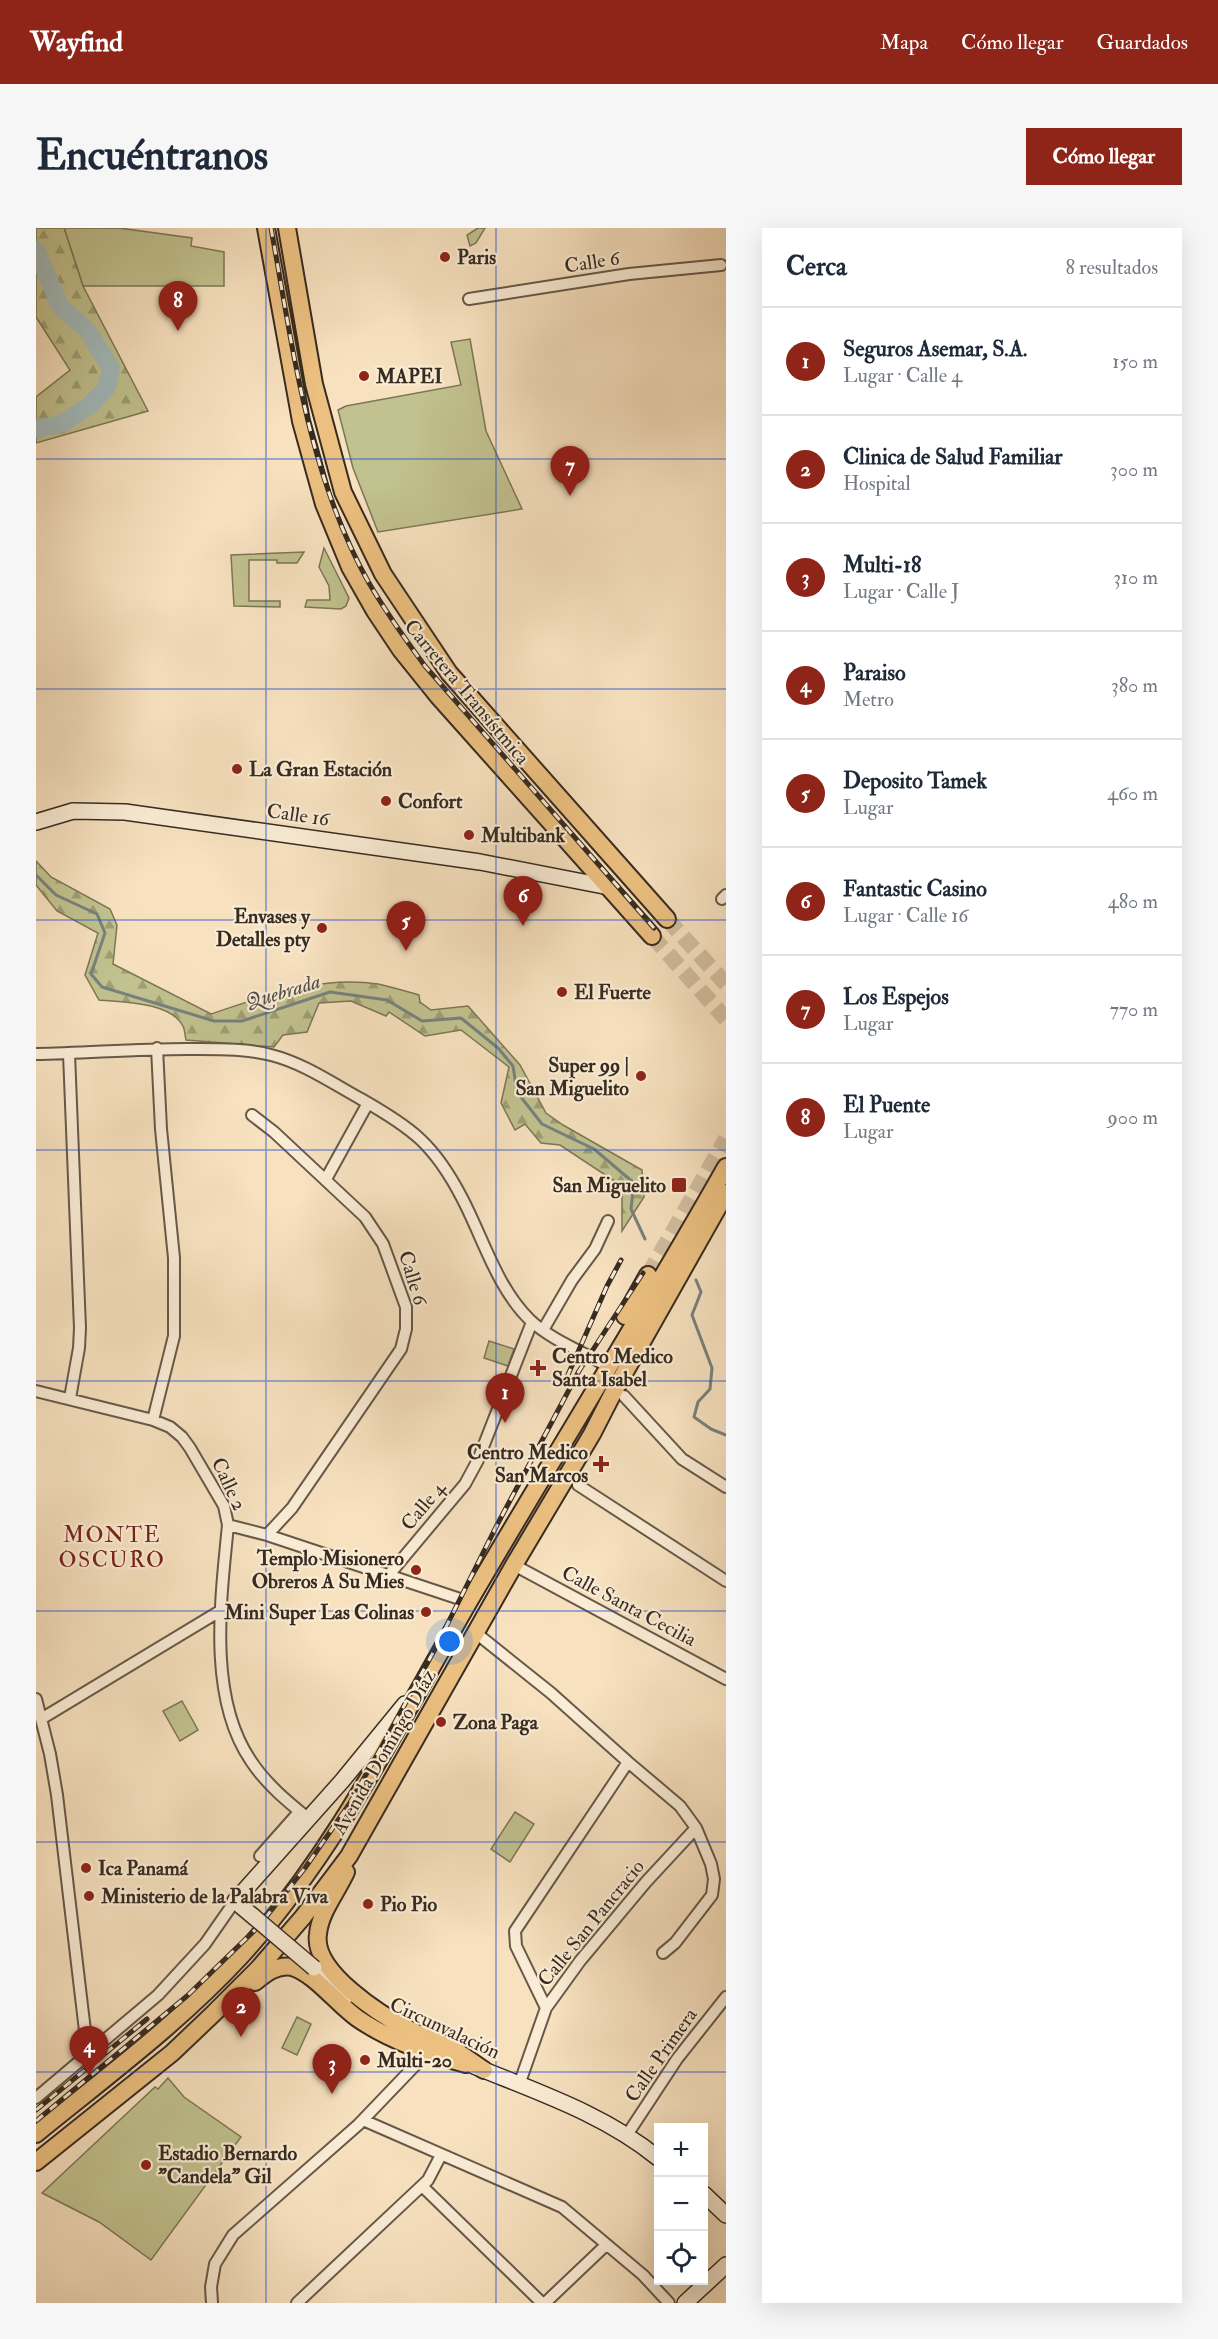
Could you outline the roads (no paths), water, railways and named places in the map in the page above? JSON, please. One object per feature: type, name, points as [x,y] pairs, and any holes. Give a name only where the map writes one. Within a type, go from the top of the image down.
[{"type":"main road","name":"Carretera Transístmica","points":[[266,228],[301,421],[324,504],[350,567],[382,621],[438,696],[652,936]]},
{"type":"main road","name":"Carretera Transístmica","points":[[286,228],[314,384],[343,492],[383,574],[449,674],[667,919]]},
{"type":"main road","name":"Calle 16","points":[[36,822],[73,811],[125,812],[480,862],[609,887]]},
{"type":"main road","points":[[555,876],[574,867],[577,850]]},
{"type":"main road","name":"Avenida Domingo Díaz","points":[[36,2134],[168,2027],[241,1956],[285,1903],[327,1845],[365,1785],[468,1602],[726,1167]]},
{"type":"main road","name":"Avenida Domingo Díaz","points":[[36,2162],[172,2053],[214,2013],[258,1969],[303,1917],[349,1856],[514,1565],[592,1434],[726,1193]]},
{"type":"main road","points":[[592,1434],[624,1396],[726,1212]]},
{"type":"main road","points":[[574,1422],[582,1394],[648,1275]]},
{"type":"main road","points":[[236,1901],[304,1816],[424,1681]]},
{"type":"main road","points":[[349,1856],[347,1871],[322,1916],[319,1927],[318,1944],[323,1961],[349,1988],[374,2007],[410,2030],[448,2046],[479,2068]]},
{"type":"main road","name":"Circunvalación","points":[[236,1901],[360,2008],[378,2020],[426,2045],[596,2118],[627,2135],[654,2155]]},
{"type":"main road","points":[[214,2013],[237,2000],[266,1974],[282,1966],[288,1966],[309,1977],[355,2016],[400,2042],[479,2068]]},
{"type":"main road","points":[[708,2197],[725,2210]]},
{"type":"main road","points":[[686,2303],[726,2265]]},
{"type":"street","name":"Calle 6","points":[[469,299],[629,274],[721,266]]},
{"type":"street","points":[[153,1420],[174,1336],[174,1258],[161,1129],[157,1048]]},
{"type":"street","points":[[36,1054],[157,1048],[227,1050],[270,1055],[291,1061],[368,1103],[402,1123],[431,1149],[462,1198],[507,1290],[532,1322],[600,1362]]},
{"type":"street","points":[[69,1054],[80,1328],[79,1348],[70,1398]]},
{"type":"street","points":[[326,1179],[368,1103]]},
{"type":"street","name":"Calle 6","points":[[252,1115],[326,1179],[365,1217],[383,1244],[406,1307],[406,1329],[401,1349],[292,1508],[267,1535]]},
{"type":"street","points":[[543,1330],[572,1280],[595,1249],[608,1221]]},
{"type":"street","name":"Calle 4","points":[[388,1576],[469,1476],[487,1439],[532,1322]]},
{"type":"street","name":"Calle 2","points":[[36,1391],[153,1420],[170,1427],[190,1448],[224,1506],[228,1525],[267,1535],[468,1602]]},
{"type":"street","points":[[624,1396],[682,1459],[726,1487]]},
{"type":"street","points":[[578,1485],[726,1581]]},
{"type":"street","points":[[228,1525],[220,1611],[223,1678],[231,1716],[243,1747],[260,1773],[304,1816],[260,1856]]},
{"type":"street","name":"Calle Santa Cecilia","points":[[514,1565],[726,1679]]},
{"type":"street","points":[[40,1719],[220,1611]]},
{"type":"street","points":[[476,1633],[551,1694],[680,1806],[696,1828],[711,1864],[714,1879],[712,1894],[675,1943],[663,1953]]},
{"type":"street","points":[[36,1699],[50,1754],[57,1795],[88,2056]]},
{"type":"street","points":[[546,2008],[516,1946],[515,1931],[628,1762]]},
{"type":"street","name":"Calle San Pancracio","points":[[519,2085],[546,2008],[580,1961],[646,1882],[696,1828]]},
{"type":"street","points":[[36,2098],[158,1995],[182,1970],[236,1901]]},
{"type":"street","name":"Calle Primera","points":[[627,2135],[677,2059],[726,1997]]},
{"type":"street","points":[[212,2303],[211,2287],[215,2264],[233,2235],[363,2120],[428,2052]]},
{"type":"street","points":[[363,2120],[562,2207],[643,2275],[669,2303]]},
{"type":"street","points":[[297,2303],[428,2180],[441,2156]]},
{"type":"street","points":[[422,2186],[543,2303],[606,2245]]},
{"type":"waterway","points":[[36,250],[60,306],[87,330],[111,368],[107,387],[90,405],[61,424],[36,429]]},
{"type":"waterway","name":"Quebrada","points":[[36,875],[56,895],[97,914],[105,933],[91,974],[102,987],[214,1021],[242,1021],[330,992],[387,1000],[422,1021],[461,1018],[498,1048],[513,1066],[517,1092],[542,1124],[594,1149],[634,1183],[631,1209],[645,1239]]},
{"type":"waterway","name":"Quebrada","points":[[696,1280],[701,1292],[692,1315],[712,1368],[710,1389],[698,1402],[694,1417],[711,1429],[726,1435]]},
{"type":"tunnel","points":[[667,919],[726,984]]},
{"type":"tunnel","points":[[652,936],[726,1019]]},
{"type":"tunnel","points":[[648,1275],[726,1139]]},
{"type":"railway","points":[[271,228],[305,410],[317,455],[348,542],[369,583],[425,666],[654,928]]},
{"type":"railway","points":[[567,1377],[607,1286],[621,1260]]},
{"type":"railway","points":[[36,2121],[187,1996],[258,1927],[305,1868],[350,1803],[382,1746],[435,1649],[497,1525],[579,1371],[643,1273]]},
{"type":"railway","points":[[36,2110],[147,2019]]},
{"type":"place","name":"Paris","points":[[445,257]]},
{"type":"place","name":"El Puente","points":[[178,331]]},
{"type":"place","name":"MAPEI","points":[[364,376]]},
{"type":"place","name":"Los Espejos","points":[[570,496]]},
{"type":"place","name":"La Gran Estación","points":[[237,769]]},
{"type":"place","name":"Confort","points":[[386,801]]},
{"type":"place","name":"Multibank","points":[[469,835]]},
{"type":"place","name":"Fantastic Casino","points":[[523,926]]},
{"type":"place","name":"Envases y Detalles pty","points":[[322,928]]},
{"type":"place","name":"Deposito Tamek","points":[[406,951]]},
{"type":"place","name":"El Fuerte","points":[[562,992]]},
{"type":"place","name":"Super 99 | San Miguelito","points":[[641,1076]]},
{"type":"place","name":"San Miguelito","points":[[679,1185]]},
{"type":"place","name":"Centro Medico Santa Isabel","points":[[538,1368]]},
{"type":"place","name":"Seguros Asemar, S.A.","points":[[505,1423]]},
{"type":"place","name":"Centro Medico San Marcos","points":[[601,1464]]},
{"type":"place","name":"Templo Misionero Obreros A Su Mies","points":[[416,1570]]},
{"type":"place","name":"Mini Super Las Colinas","points":[[426,1612]]},
{"type":"place","name":"Zona Paga","points":[[441,1722]]},
{"type":"place","name":"Ica Panamá","points":[[86,1868]]},
{"type":"place","name":"Ministerio de la Palabra Viva","points":[[89,1896]]},
{"type":"place","name":"Pio Pio","points":[[368,1904]]},
{"type":"place","name":"Clinica de Salud Familiar","points":[[241,2037]]},
{"type":"place","name":"Multi-20","points":[[365,2060]]},
{"type":"place","name":"Paraiso","points":[[89,2076]]},
{"type":"place","name":"Multi-18","points":[[332,2094]]},
{"type":"place","name":"Estadio Bernardo \"Candela\" Gil","points":[[146,2165]]},
{"type":"district","name":"MONTE OSCURO","points":[[112,1548]]}]
